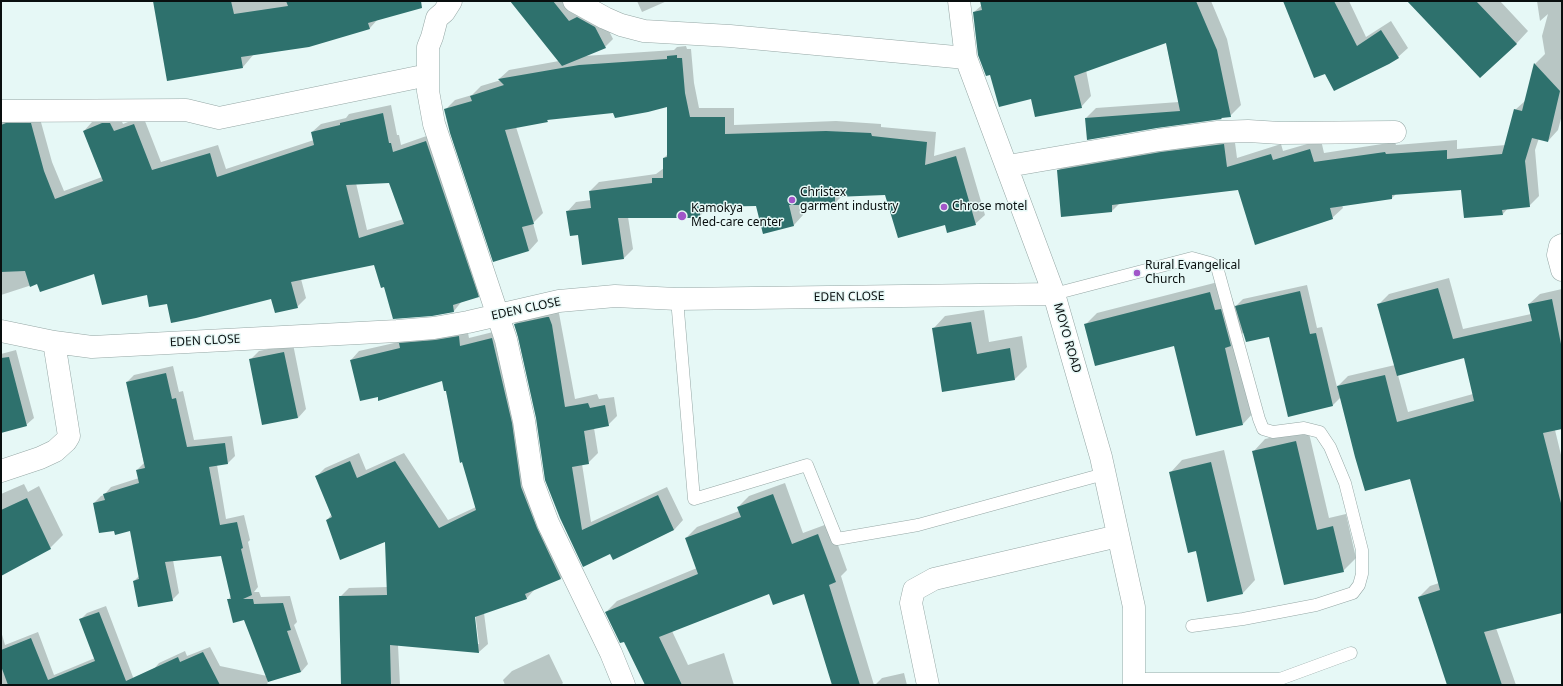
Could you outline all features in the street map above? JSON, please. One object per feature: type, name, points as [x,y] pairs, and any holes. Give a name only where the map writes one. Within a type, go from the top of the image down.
[{"type":"street","points":[[451,1],[444,12],[437,18],[428,47],[428,91],[434,124],[506,340],[519,395],[533,483],[548,523],[622,680]]},
{"type":"street","points":[[574,1],[621,25],[644,31],[730,36],[966,58]]},
{"type":"street","name":"MOYO ROAD","points":[[959,1],[966,58],[1008,166],[1054,294],[1104,474],[1134,607],[1133,682]]},
{"type":"street","points":[[1,111],[186,110],[219,118],[428,75]]},
{"type":"street","points":[[1008,166],[1159,140],[1218,132],[1395,132]]},
{"type":"street","points":[[1562,245],[1560,246],[1558,255],[1562,270]]},
{"type":"street","name":"EDEN CLOSE","points":[[1,330],[54,342],[92,347],[397,332],[434,328],[498,316],[559,301],[615,296],[677,299],[1054,294]]},
{"type":"street","points":[[1,471],[55,452],[69,436],[54,342]]},
{"type":"street","points":[[928,685],[911,603],[914,590],[934,579],[1118,536]]},
{"type":"lane","points":[[1054,294],[1192,258],[1210,263],[1217,267],[1256,411],[1263,429],[1273,432],[1304,428],[1320,432],[1330,447],[1345,483],[1362,550],[1362,574],[1359,586],[1353,593],[1316,605],[1243,619],[1192,626]]},
{"type":"lane","points":[[677,299],[694,499],[807,464],[837,539],[918,525],[1104,474]]},
{"type":"lane","points":[[1133,682],[1280,679],[1351,653]]},
{"type":"building","points":[[153,1],[231,1],[234,14],[288,6],[286,1],[421,1],[422,8],[368,23],[370,29],[309,47],[241,57],[243,68],[167,81]]},
{"type":"building","points":[[510,1],[553,1],[569,21],[577,17],[595,27],[606,48],[562,66]]},
{"type":"building","points":[[980,1],[1196,1],[1217,50],[1231,117],[1087,140],[1085,118],[1180,111],[1166,43],[1074,76],[1082,108],[1035,117],[1031,99],[999,107],[990,75],[986,76],[978,55],[973,12],[982,10]]},
{"type":"building","points":[[1283,1],[1334,1],[1357,46],[1381,30],[1399,58],[1334,91],[1325,74],[1314,78]]},
{"type":"building","points":[[1407,1],[1476,1],[1517,44],[1480,78]]},
{"type":"building","points":[[677,55],[677,58],[682,58],[685,93],[690,117],[725,117],[725,134],[826,131],[871,133],[872,136],[927,142],[925,165],[956,156],[976,225],[947,233],[945,225],[898,238],[885,195],[835,197],[835,205],[789,205],[794,226],[763,234],[756,206],[700,207],[700,218],[618,218],[624,259],[582,265],[578,235],[570,236],[566,211],[591,208],[589,191],[652,183],[652,178],[663,178],[663,158],[667,157],[667,107],[615,118],[613,113],[547,120],[548,122],[505,130],[534,224],[522,227],[529,251],[493,262],[450,133],[444,109],[472,101],[470,96],[504,85],[498,79],[579,65],[667,59],[667,56]]},
{"type":"building","points":[[1534,63],[1560,91],[1548,142],[1532,138],[1525,161],[1530,207],[1502,210],[1503,215],[1464,218],[1461,190],[1392,195],[1392,199],[1330,208],[1333,219],[1255,245],[1238,190],[1112,205],[1112,212],[1061,217],[1057,170],[1161,152],[1224,144],[1227,167],[1271,154],[1273,160],[1310,149],[1314,162],[1385,152],[1386,154],[1447,150],[1447,159],[1502,154],[1514,109],[1522,111]]},
{"type":"building","points":[[383,113],[389,143],[391,143],[393,152],[426,141],[479,297],[453,305],[454,312],[432,316],[393,319],[384,287],[381,288],[374,265],[291,282],[298,308],[275,313],[271,299],[171,323],[167,304],[149,307],[147,295],[102,305],[94,274],[40,292],[37,284],[30,287],[25,271],[1,272],[1,125],[6,123],[31,123],[44,171],[55,199],[103,181],[83,131],[102,123],[110,123],[114,131],[134,124],[152,170],[210,153],[217,177],[314,145],[311,132],[340,125],[340,123]],"holes":[[[389,183],[404,224],[359,238],[346,185]]]},
{"type":"building","points":[[1438,288],[1453,339],[1532,321],[1528,304],[1552,299],[1562,349],[1562,429],[1543,433],[1562,507],[1562,613],[1484,632],[1502,685],[1447,685],[1418,597],[1440,590],[1410,479],[1365,491],[1337,386],[1385,375],[1397,422],[1474,401],[1464,358],[1397,376],[1377,304]]},
{"type":"building","points":[[1300,291],[1310,334],[1316,333],[1333,406],[1288,417],[1269,337],[1246,342],[1235,306]]},
{"type":"building","points":[[1210,292],[1215,310],[1221,309],[1231,346],[1225,348],[1243,425],[1196,436],[1174,346],[1095,366],[1084,324]]},
{"type":"building","points":[[549,317],[552,325],[565,407],[588,403],[590,408],[605,405],[609,426],[584,431],[589,464],[572,467],[582,530],[658,495],[674,530],[613,560],[610,554],[583,567],[560,518],[545,480],[536,418],[514,324]]},
{"type":"building","points":[[971,322],[977,354],[1010,348],[1015,380],[942,392],[932,328]]},
{"type":"building","points":[[459,336],[460,346],[492,338],[512,423],[521,487],[537,528],[561,579],[525,594],[527,599],[475,617],[479,653],[390,645],[391,685],[341,685],[339,596],[387,595],[385,542],[340,560],[326,520],[332,517],[315,476],[350,461],[357,478],[395,461],[439,528],[476,510],[462,462],[460,463],[446,391],[444,391],[442,381],[378,401],[378,397],[360,401],[350,360],[400,348],[399,343]]},
{"type":"building","points":[[284,352],[298,418],[262,425],[249,359]]},
{"type":"building","points":[[9,357],[27,426],[1,433],[1,358]]},
{"type":"building","points":[[166,373],[172,399],[176,398],[187,447],[225,443],[228,464],[209,467],[220,525],[237,522],[243,548],[241,549],[252,595],[243,599],[253,599],[254,604],[283,603],[291,630],[287,631],[301,672],[268,682],[244,620],[233,623],[227,599],[231,599],[221,556],[165,562],[173,601],[138,607],[133,581],[139,579],[130,531],[115,535],[114,531],[99,533],[93,503],[105,500],[103,494],[139,483],[136,470],[145,468],[126,382]]},
{"type":"building","points":[[1296,441],[1317,530],[1333,526],[1344,572],[1284,585],[1252,451]]},
{"type":"building","points":[[1211,462],[1243,594],[1207,602],[1196,551],[1188,553],[1169,472]]},
{"type":"building","points":[[773,494],[792,544],[818,534],[836,582],[829,585],[860,685],[832,685],[804,594],[773,605],[769,594],[659,637],[682,685],[645,685],[624,642],[620,643],[605,612],[698,574],[685,538],[741,517],[737,507]]},
{"type":"building","points":[[27,498],[51,549],[1,576],[1,510]]},
{"type":"building","points":[[99,612],[126,681],[178,657],[180,662],[203,652],[220,685],[8,685],[1,666],[1,650],[31,638],[48,680],[95,661],[79,619]]},
{"type":"place","name":"Christex garment industry","points":[[792,200]]},
{"type":"place","name":"Chrose motel","points":[[944,207]]},
{"type":"place","name":"Kamokya Med-care center","points":[[682,216]]},
{"type":"place","name":"Rural Evangelical Church","points":[[1137,273]]}]
